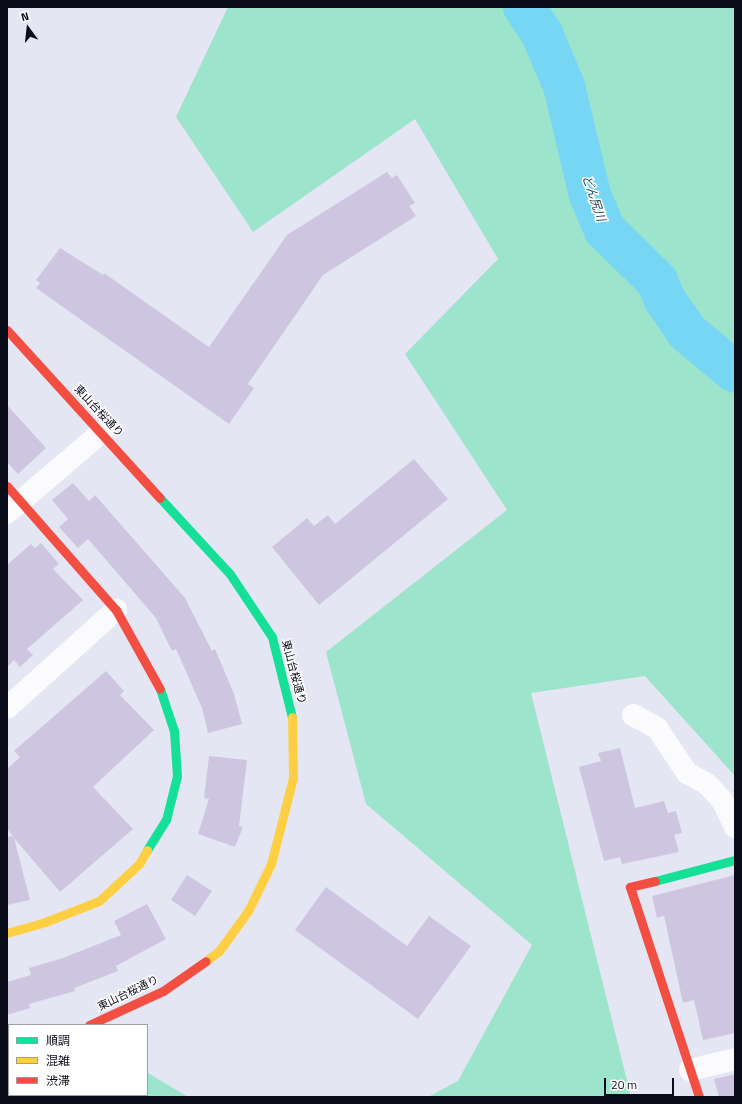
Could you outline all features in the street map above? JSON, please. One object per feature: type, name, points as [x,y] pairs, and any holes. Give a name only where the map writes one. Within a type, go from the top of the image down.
[{"type":"street","name":"東山台桜通り","points":[[7,330],[102,432],[230,574],[272,636],[292,712],[293,778],[271,864],[248,911],[219,951],[162,991],[91,1024]]},
{"type":"street","points":[[7,933],[45,922],[98,901],[139,864],[166,820],[177,776],[174,731],[160,685],[116,610],[12,500],[102,432]]},
{"type":"street","points":[[7,708],[116,610]]},
{"type":"street","points":[[633,715],[657,728],[687,773],[706,783],[722,800],[735,827]]},
{"type":"street","points":[[699,1097],[630,887],[735,860]]},
{"type":"street","points":[[690,1070],[735,1059]]},
{"type":"green space","points":[[230,7],[735,7],[735,776],[645,676],[531,693],[631,1097],[428,1097],[458,1081],[532,945],[366,804],[326,652],[507,510],[405,354],[498,259],[415,119],[253,232],[176,117],[227,9]]},
{"type":"green space","points":[[148,1073],[188,1097],[50,1097],[148,1096]]},
{"type":"building","points":[[387,172],[392,178],[397,175],[415,203],[409,206],[416,216],[323,275],[248,384],[254,388],[229,424],[36,288],[40,283],[36,280],[60,248],[103,275],[104,273],[209,347],[287,235]]},
{"type":"building","points":[[7,405],[46,448],[18,474],[7,462]]},
{"type":"building","points":[[414,459],[448,499],[319,605],[272,547],[307,518],[314,526],[328,515],[335,524]]},
{"type":"building","points":[[73,483],[89,501],[95,495],[185,598],[212,651],[215,649],[234,694],[242,724],[208,733],[202,708],[176,649],[172,651],[156,618],[88,539],[78,548],[59,527],[68,519],[52,500]]},
{"type":"building","points":[[41,543],[59,564],[53,569],[83,600],[27,649],[33,655],[20,667],[14,660],[7,667],[7,565],[31,544],[35,548]]},
{"type":"building","points":[[106,671],[124,691],[120,695],[154,730],[93,787],[133,829],[60,892],[14,838],[30,900],[7,905],[7,837],[13,836],[7,829],[7,769],[20,757],[14,751]]},
{"type":"building","points":[[620,748],[635,808],[664,801],[668,813],[676,811],[682,833],[674,835],[679,852],[622,864],[620,857],[604,861],[579,767],[601,761],[598,753]]},
{"type":"building","points":[[209,756],[247,760],[239,826],[243,827],[235,847],[198,834],[209,799],[204,798]]},
{"type":"building","points":[[187,875],[212,891],[195,916],[171,900]]},
{"type":"building","points":[[735,875],[735,1033],[703,1040],[694,1000],[683,1003],[664,916],[657,918],[652,896]]},
{"type":"building","points":[[326,887],[407,946],[429,916],[471,946],[418,1019],[295,930]]},
{"type":"building","points":[[147,904],[166,939],[116,966],[118,971],[74,988],[75,991],[29,1004],[30,1008],[7,1015],[7,982],[31,975],[29,968],[63,958],[121,935],[114,921]]},
{"type":"building","points":[[735,1074],[735,1097],[719,1097],[714,1079]]},
{"type":"waterway","name":"どん尻川","points":[[524,7],[542,34],[564,86],[590,195],[605,230],[657,281],[665,300],[687,332],[735,372]]},
{"type":"traffic: fast","points":[[160,498],[230,574],[272,637],[292,717]]},
{"type":"traffic: fast","points":[[147,850],[166,820],[177,776],[174,731],[160,689]]},
{"type":"traffic: fast","points":[[655,881],[735,860]]},
{"type":"traffic: slow","points":[[206,961],[219,951],[248,911],[271,864],[293,778],[292,717]]},
{"type":"traffic: slow","points":[[7,933],[45,922],[99,901],[139,864],[147,850]]},
{"type":"traffic: jam","points":[[7,330],[160,498]]},
{"type":"traffic: jam","points":[[7,486],[116,610],[160,689]]},
{"type":"traffic: jam","points":[[655,881],[630,887],[699,1097]]},
{"type":"traffic: jam","points":[[91,1024],[163,991],[206,961]]}]
